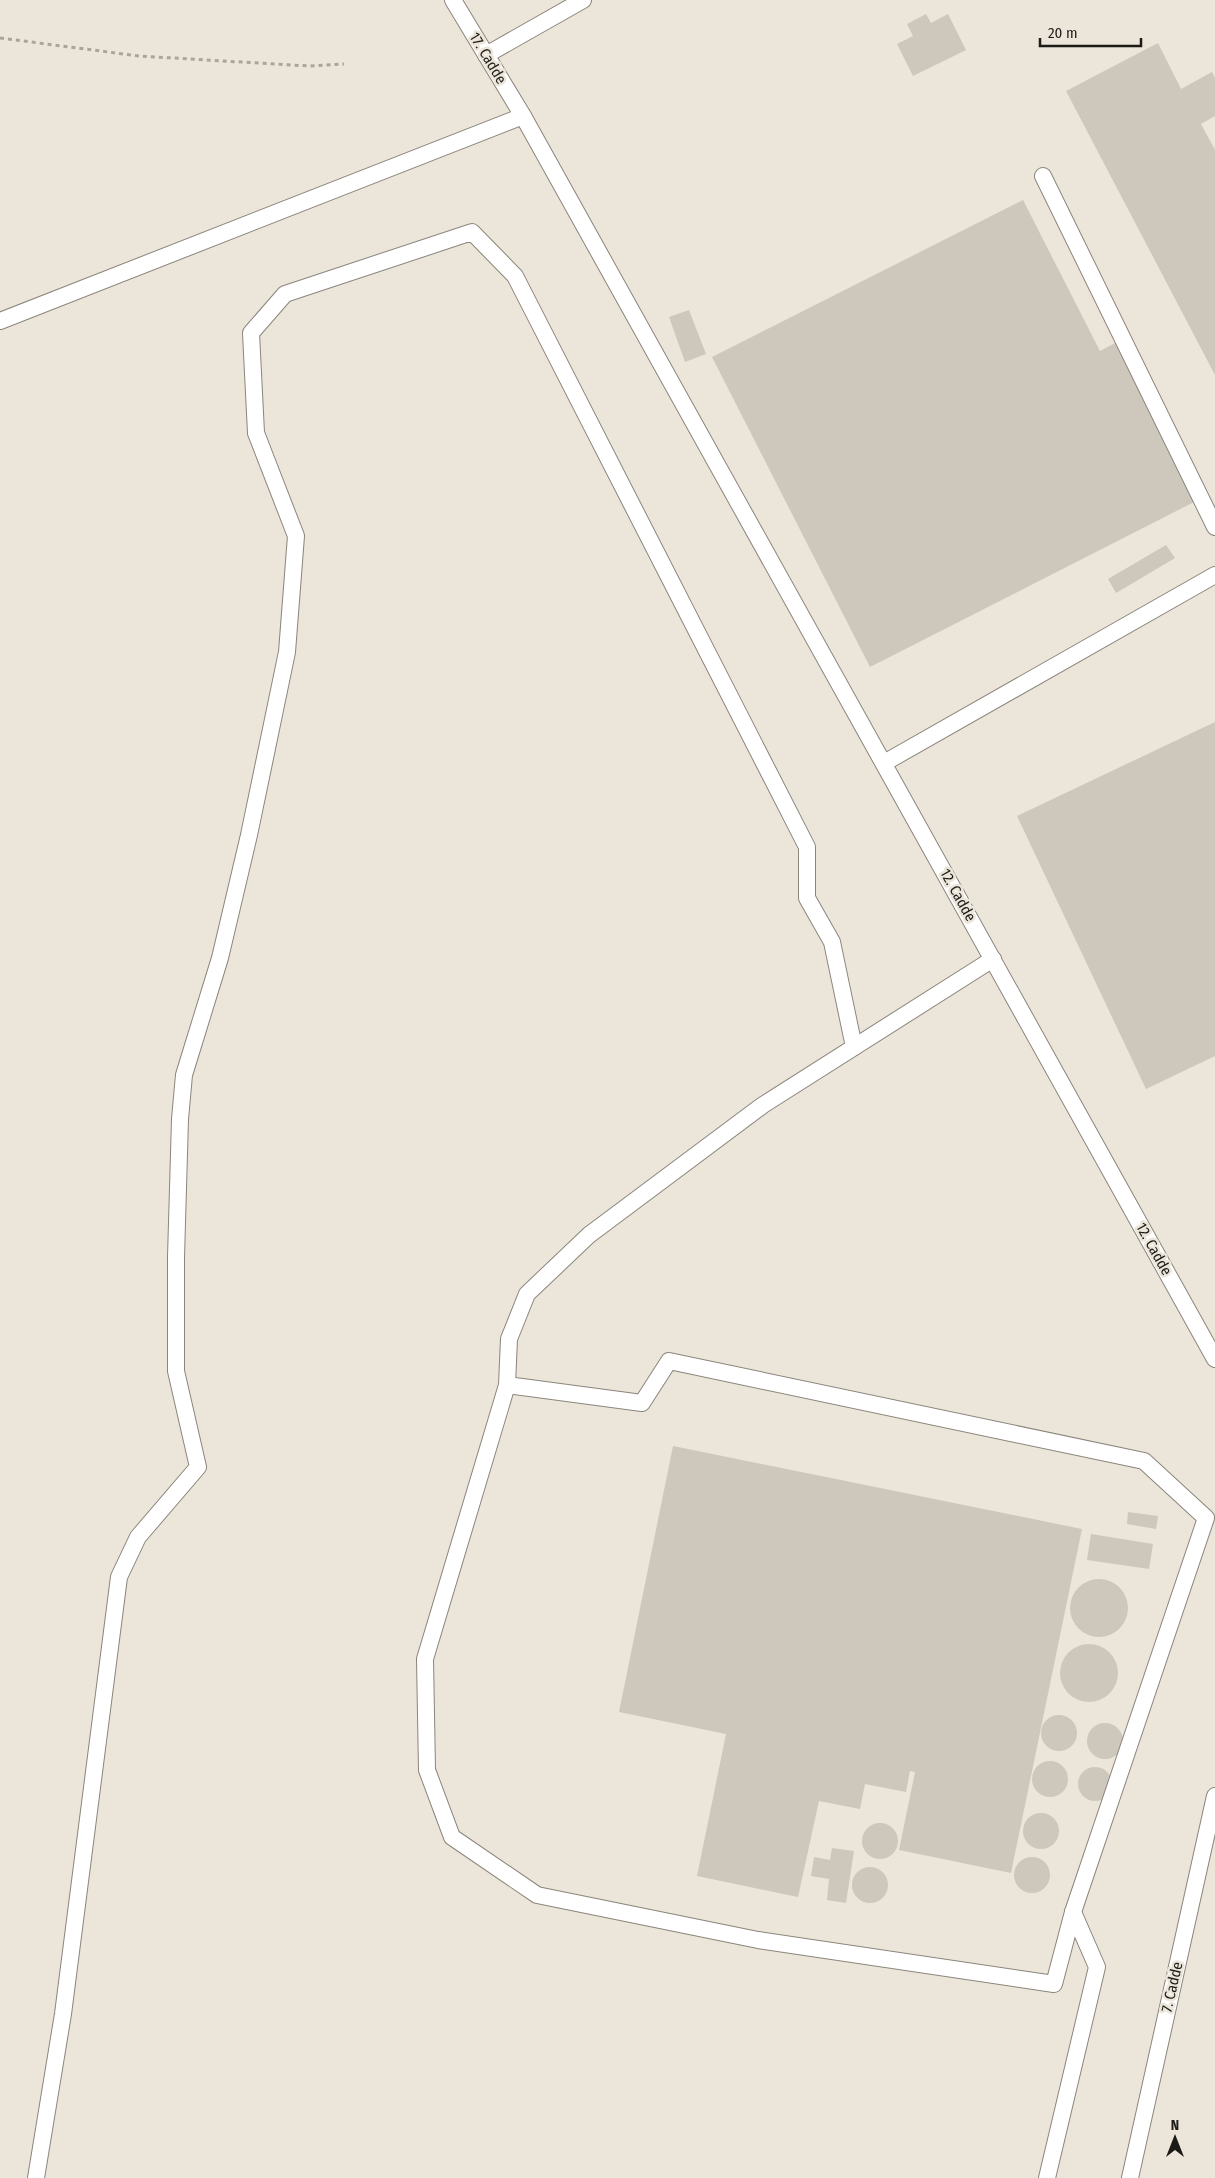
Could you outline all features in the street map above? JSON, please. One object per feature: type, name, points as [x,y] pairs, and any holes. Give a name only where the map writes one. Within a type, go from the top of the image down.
[{"type":"lane","name":"17. Cadde","points":[[453,0],[523,116],[884,763]]},
{"type":"lane","points":[[486,55],[583,0]]},
{"type":"lane","points":[[0,321],[523,116]]},
{"type":"lane","points":[[1043,176],[1215,527]]},
{"type":"lane","points":[[36,2178],[63,2014],[119,1577],[138,1537],[198,1467],[176,1371],[180,1118],[184,1075],[220,958],[249,835],[287,652],[296,536],[256,433],[251,333],[285,294],[472,232],[516,276],[807,847],[807,898],[832,942],[854,1047]]},
{"type":"lane","points":[[884,763],[1215,575]]},
{"type":"lane","name":"12. Cadde","points":[[884,763],[1215,1359]]},
{"type":"lane","points":[[507,1385],[642,1403],[669,1361],[1144,1461],[1206,1518],[1073,1912],[1054,1984],[758,1940],[537,1895],[452,1837],[427,1770],[425,1659],[507,1385],[509,1339],[527,1294],[597,1230],[763,1105],[993,959]]},
{"type":"lane","name":"7. Cadde","points":[[1130,2178],[1215,1796]]},
{"type":"lane","points":[[1047,2178],[1097,1967],[1073,1912]]},
{"type":"path","points":[[0,38],[139,56],[309,66],[344,64]]},
{"type":"building","points":[[926,14],[931,23],[948,14],[966,50],[913,76],[897,44],[913,36],[907,24]]},
{"type":"building","points":[[1158,43],[1181,89],[1212,72],[1215,78],[1215,116],[1201,124],[1215,150],[1215,375],[1066,91]]},
{"type":"building","points":[[1023,200],[1100,351],[1117,342],[1198,500],[870,667],[712,357]]},
{"type":"building","points":[[689,310],[706,354],[685,362],[669,317]]},
{"type":"building","points":[[1166,545],[1175,558],[1116,593],[1108,579]]},
{"type":"building","points":[[1215,722],[1215,1056],[1146,1089],[1017,816]]},
{"type":"building","points":[[673,1446],[1082,1529],[1011,1873],[899,1850],[915,1772],[910,1771],[906,1792],[865,1784],[860,1809],[819,1801],[798,1897],[697,1876],[726,1734],[619,1712]]},
{"type":"building","points":[[1128,1512],[1158,1516],[1156,1529],[1127,1524]]},
{"type":"building","points":[[1091,1534],[1153,1544],[1149,1569],[1087,1560]]},
{"type":"building","points":[[1099,1579],[1110,1581],[1123,1592],[1128,1608],[1126,1619],[1115,1632],[1099,1637],[1088,1635],[1075,1624],[1070,1608],[1072,1597],[1083,1584]]},
{"type":"building","points":[[1089,1644],[1100,1646],[1110,1652],[1116,1662],[1118,1673],[1116,1684],[1110,1694],[1100,1700],[1089,1702],[1078,1700],[1068,1694],[1062,1684],[1060,1673],[1062,1662],[1068,1652],[1078,1646]]},
{"type":"building","points":[[1059,1715],[1071,1721],[1077,1733],[1071,1745],[1059,1751],[1047,1745],[1041,1733],[1047,1721]]},
{"type":"building","points":[[1105,1723],[1117,1729],[1123,1741],[1117,1753],[1105,1759],[1093,1753],[1087,1741],[1093,1729]]},
{"type":"building","points":[[1050,1761],[1062,1767],[1068,1779],[1062,1791],[1050,1797],[1038,1791],[1032,1779],[1038,1767]]},
{"type":"building","points":[[1095,1767],[1102,1768],[1107,1772],[1111,1777],[1111,1791],[1107,1796],[1102,1800],[1095,1801],[1088,1800],[1083,1796],[1079,1791],[1078,1784],[1079,1777],[1083,1772],[1088,1768]]},
{"type":"building","points":[[1041,1813],[1053,1819],[1059,1831],[1053,1843],[1041,1849],[1029,1843],[1023,1831],[1029,1819]]},
{"type":"building","points":[[880,1823],[892,1829],[898,1841],[892,1853],[880,1859],[868,1853],[862,1841],[868,1829]]},
{"type":"building","points":[[832,1848],[854,1851],[846,1903],[827,1900],[829,1879],[811,1876],[814,1857],[830,1860]]},
{"type":"building","points":[[1032,1857],[1044,1863],[1050,1875],[1044,1887],[1032,1893],[1020,1887],[1014,1875],[1020,1863]]},
{"type":"building","points":[[870,1867],[882,1873],[888,1885],[882,1897],[870,1903],[858,1897],[852,1885],[858,1873]]}]
